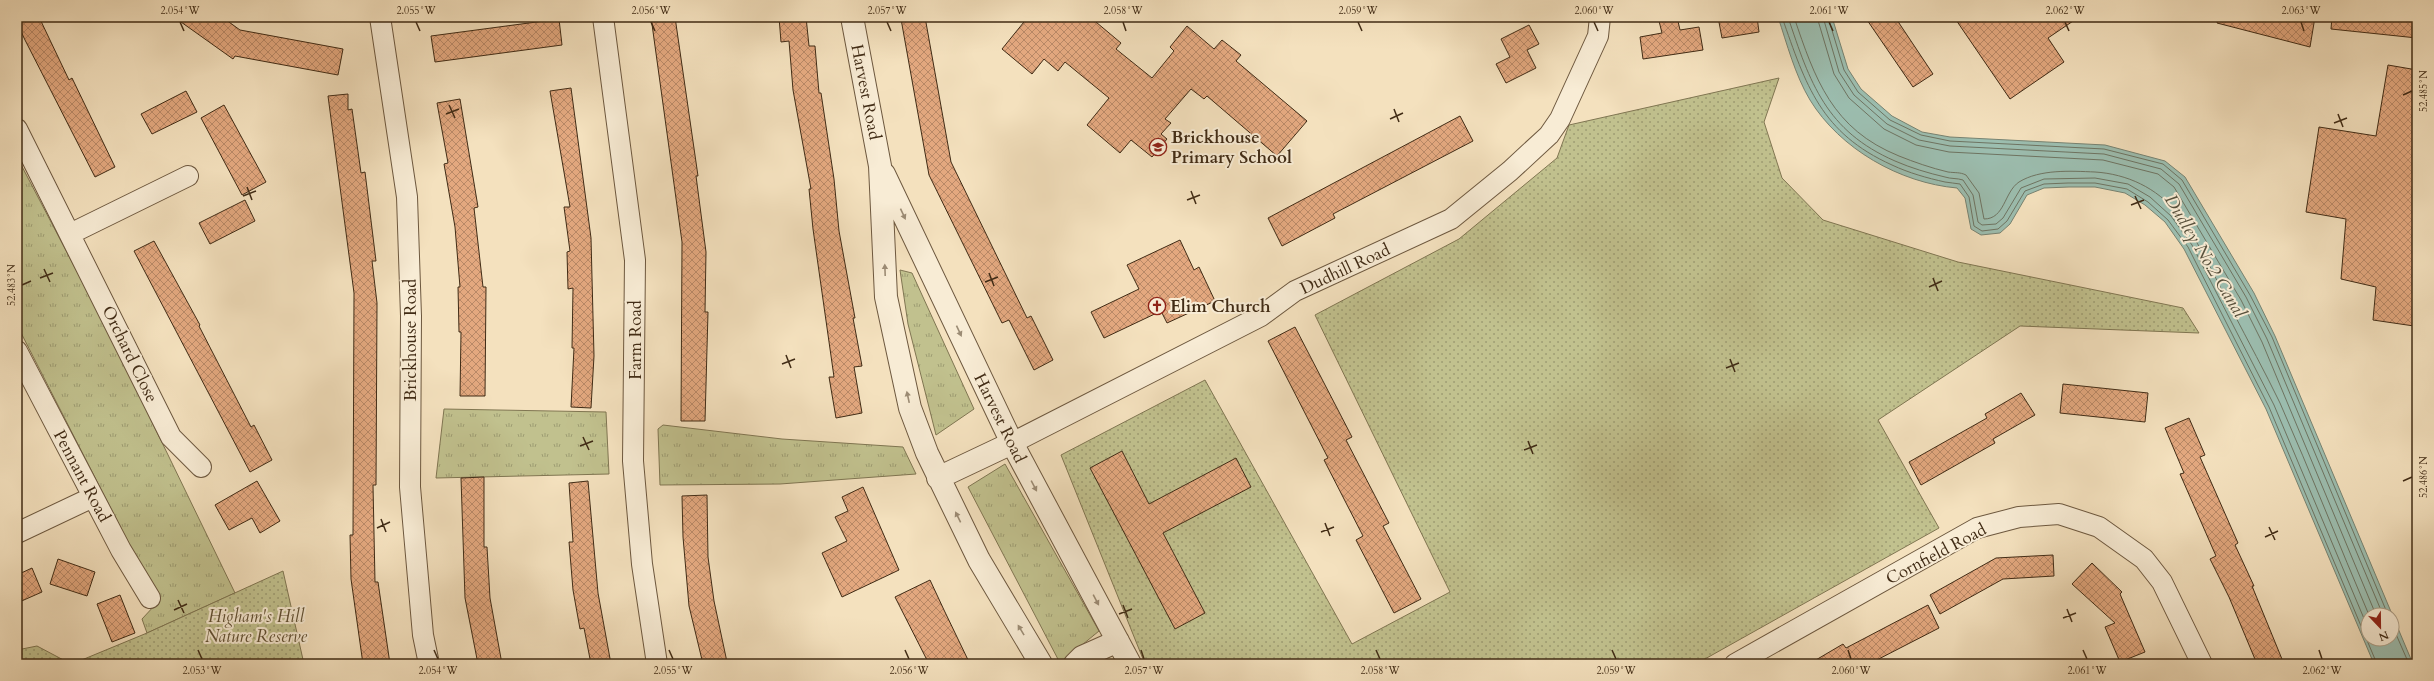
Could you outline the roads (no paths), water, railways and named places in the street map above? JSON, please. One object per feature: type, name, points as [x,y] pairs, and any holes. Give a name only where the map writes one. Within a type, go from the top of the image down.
[{"type":"street","name":"Brickhouse Road","points":[[380,17],[407,197],[411,316],[410,487],[423,635],[429,664]]},
{"type":"street","name":"Farm Road","points":[[603,17],[635,260],[633,461],[642,564],[657,664]]},
{"type":"street","name":"Harvest Road","points":[[852,17],[880,166],[886,297],[910,408],[938,478],[979,560],[1041,664]]},
{"type":"street","name":"Dudhill Road","points":[[1012,443],[1261,316],[1295,291],[1451,220],[1549,135],[1560,119],[1598,36],[1600,17]]},
{"type":"street","name":"Orchard Close","points":[[17,129],[171,437],[201,467]]},
{"type":"street","name":"Harvest Road","points":[[880,166],[1012,443],[1130,664]]},
{"type":"street","points":[[70,234],[188,176]]},
{"type":"street","name":"Pennant Road","points":[[17,351],[93,497],[150,598]]},
{"type":"street","points":[[938,478],[1012,443]]},
{"type":"street","points":[[17,532],[93,497]]},
{"type":"street","name":"Cornfield Road","points":[[1735,664],[1977,528],[2019,517],[2059,514],[2099,526],[2144,560],[2162,582],[2202,664]]},
{"type":"street","points":[[1075,664],[1082,657],[1118,641]]},
{"type":"water","name":"Dudley No.2 Canal","points":[[1778,17],[1832,17],[1848,69],[1861,89],[1892,116],[1922,132],[1950,137],[2105,145],[2165,161],[2185,177],[2254,293],[2275,336],[2389,607],[2360,607],[2360,631],[2266,409],[2184,249],[2165,222],[2145,205],[2125,193],[2095,187],[2044,188],[2027,195],[2010,224],[2000,233],[1981,235],[1971,229],[1965,198],[1957,188],[1936,185],[1893,171],[1855,148],[1838,134],[1823,118],[1810,100],[1788,49]]},
{"type":"water","points":[[2400,633],[2413,664],[2374,664],[2367,647],[2400,647]]},
{"type":"place","name":"Brickhouse Primary School","points":[[1158,147]]},
{"type":"place","name":"Elim Church","points":[[1157,306]]},
{"type":"park label","name":"Higham's Hill Nature Reserve","points":[[256,626]]}]
